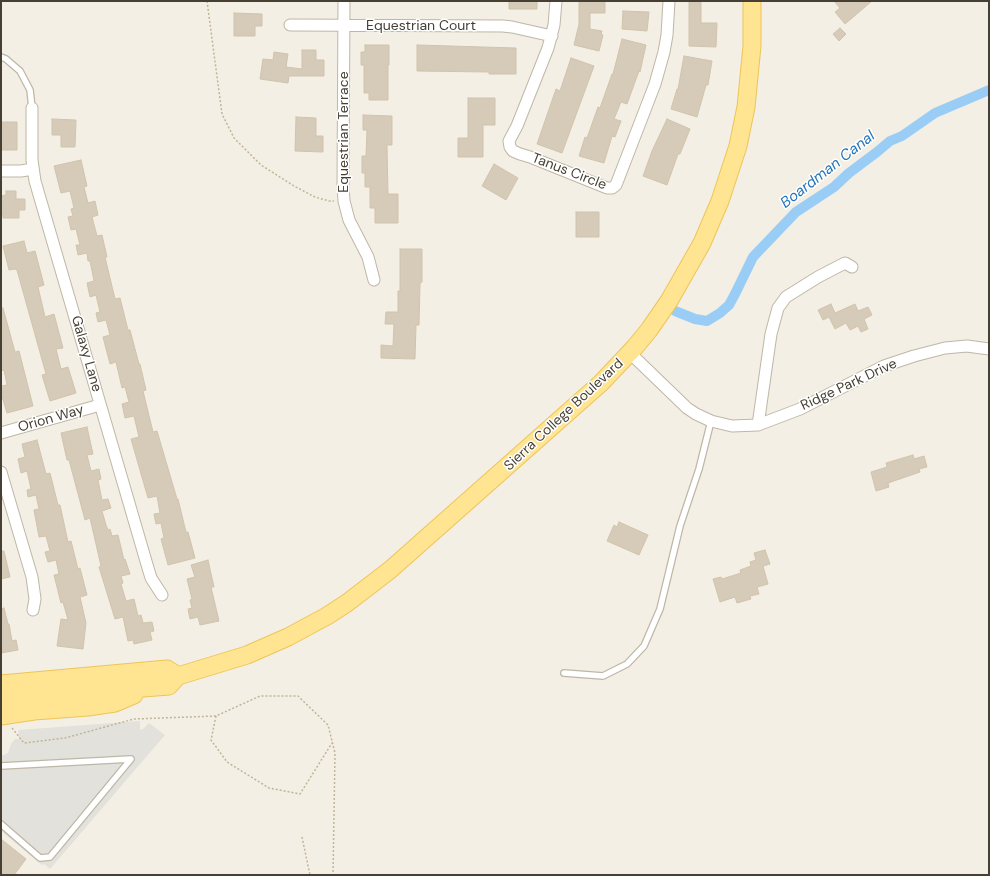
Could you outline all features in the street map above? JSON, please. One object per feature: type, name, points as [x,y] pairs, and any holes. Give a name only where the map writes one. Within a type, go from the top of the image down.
[{"type":"main road","name":"Sierra College Boulevard","points":[[1,699],[169,686],[178,676],[223,663],[268,647],[309,626],[348,602],[390,570],[592,391],[630,353],[649,330],[680,282],[702,243],[727,181],[738,146],[748,87],[752,46],[752,1]]},
{"type":"main road","points":[[1,684],[168,669],[178,676]]},
{"type":"main road","points":[[7,715],[115,703],[144,689]]},
{"type":"street","name":"Equestrian Terrace","points":[[344,1],[342,186],[344,201],[350,220],[368,257],[374,280]]},
{"type":"street","name":"Tanus Circle","points":[[556,1],[552,36],[545,58],[509,141],[510,147],[513,151],[520,154],[530,156],[607,188],[612,188],[616,185],[619,179],[649,103],[660,68],[667,35],[668,1]]},
{"type":"street","name":"Equestrian Court","points":[[290,25],[503,26],[552,36]]},
{"type":"street","name":"Galaxy Lane","points":[[32,108],[33,169],[35,181],[151,578],[162,595]]},
{"type":"street","points":[[1,171],[21,171],[33,169]]},
{"type":"street","points":[[758,425],[771,334],[778,308],[786,297],[818,277],[845,263],[852,267]]},
{"type":"street","name":"Ridge Park Drive","points":[[630,353],[687,408],[711,421],[732,426],[758,425],[800,409],[884,366],[945,348],[967,346],[989,349]]},
{"type":"street","name":"Orion Way","points":[[1,433],[100,404]]},
{"type":"street","points":[[1,472],[32,577],[35,599],[33,610]]},
{"type":"lane","points":[[1,57],[6,59],[20,71],[30,90],[32,108]]},
{"type":"lane","points":[[564,673],[603,676],[627,664],[644,646],[660,608],[680,526],[699,469],[711,421]]},
{"type":"lane","points":[[1,766],[131,759],[50,857],[40,858],[1,824]]},
{"type":"path","points":[[207,1],[222,114],[234,138],[261,165],[294,186],[315,197],[329,201],[344,201]]},
{"type":"path","points":[[7,715],[12,729],[24,743],[65,738],[134,719],[216,716],[260,696],[298,696],[328,725],[335,753],[333,875]]},
{"type":"path","points":[[216,716],[211,740],[227,762],[269,788],[300,794],[332,743]]},
{"type":"path","points":[[302,837],[310,875]]},
{"type":"shaded area","points":[[140,721],[140,730],[149,723],[165,735],[50,869],[44,864],[42,865],[1,831],[1,756],[8,753],[11,744],[15,739],[19,739],[18,730]]},
{"type":"building","points":[[509,1],[537,1],[537,9],[509,9]]},
{"type":"building","points":[[579,1],[605,1],[605,13],[590,13],[590,29],[602,31],[601,34],[603,35],[599,51],[574,45],[579,24]]},
{"type":"building","points":[[689,1],[701,1],[701,23],[717,23],[716,47],[689,46]]},
{"type":"building","points":[[834,1],[872,1],[845,24],[835,12],[840,8]]},
{"type":"building","points":[[623,11],[649,12],[647,31],[622,29]]},
{"type":"building","points":[[234,13],[262,14],[262,26],[255,26],[255,36],[234,36]]},
{"type":"building","points":[[840,28],[846,34],[839,41],[833,34]]},
{"type":"building","points":[[622,39],[646,45],[640,72],[639,71],[627,104],[621,102],[614,119],[621,121],[615,137],[612,136],[604,163],[579,156],[585,137],[587,138],[598,107],[600,108],[613,74]]},
{"type":"building","points":[[365,45],[389,45],[388,100],[369,100],[369,93],[364,93],[364,65],[361,65],[361,52],[365,52]]},
{"type":"building","points":[[417,45],[516,48],[516,74],[417,71]]},
{"type":"building","points":[[302,50],[316,50],[316,60],[324,60],[324,76],[289,76],[288,83],[260,79],[263,59],[273,60],[274,52],[288,54],[286,67],[302,69]]},
{"type":"building","points":[[684,56],[712,61],[708,85],[706,85],[697,117],[671,109],[678,89]]},
{"type":"building","points":[[571,58],[594,66],[562,153],[537,144],[556,89],[560,91]]},
{"type":"building","points":[[468,98],[495,98],[495,125],[483,125],[483,157],[458,157],[458,138],[468,138]]},
{"type":"building","points":[[363,115],[392,116],[392,145],[387,145],[388,194],[398,194],[398,223],[375,223],[375,208],[370,208],[370,187],[365,187],[365,173],[362,173],[362,156],[366,156],[367,130],[363,130]]},
{"type":"building","points":[[296,117],[316,118],[316,136],[323,136],[323,152],[295,151]]},
{"type":"building","points":[[52,119],[76,120],[75,147],[61,147],[61,135],[52,135]]},
{"type":"building","points":[[667,119],[690,129],[680,154],[678,154],[667,185],[643,176],[652,151]]},
{"type":"building","points":[[1,122],[17,122],[17,150],[1,150]]},
{"type":"building","points":[[81,160],[87,186],[84,187],[88,203],[95,201],[98,215],[92,217],[97,236],[102,235],[107,257],[105,257],[115,299],[120,298],[128,330],[130,330],[140,364],[146,390],[143,391],[153,432],[157,431],[195,558],[168,565],[161,539],[164,538],[161,523],[156,524],[154,514],[160,513],[157,496],[148,498],[131,439],[139,437],[134,416],[125,418],[122,404],[129,402],[125,387],[122,388],[116,362],[110,364],[103,337],[110,335],[106,320],[98,322],[96,313],[100,312],[96,295],[90,297],[87,283],[94,281],[90,261],[88,261],[87,253],[78,255],[76,245],[80,245],[76,229],[71,230],[68,217],[73,216],[71,209],[74,208],[70,191],[61,193],[54,166]]},
{"type":"building","points":[[494,164],[518,178],[506,200],[482,186]]},
{"type":"building","points":[[6,191],[16,191],[16,199],[25,199],[25,210],[19,210],[19,218],[3,218],[3,214],[1,214],[1,196],[6,195]]},
{"type":"building","points":[[576,212],[599,212],[599,237],[576,237]]},
{"type":"building","points":[[24,241],[27,253],[35,251],[44,285],[38,287],[45,317],[54,314],[63,348],[56,349],[61,369],[68,367],[76,393],[50,401],[42,375],[46,374],[17,270],[9,270],[3,246]]},
{"type":"building","points":[[400,249],[422,249],[422,282],[420,283],[419,325],[416,325],[415,359],[381,358],[381,345],[393,346],[394,324],[385,324],[386,312],[398,312],[398,291],[400,291]]},
{"type":"building","points":[[831,304],[835,313],[855,304],[858,311],[868,307],[872,315],[864,319],[868,329],[861,332],[858,326],[850,330],[846,323],[835,329],[829,317],[823,320],[818,310]]},
{"type":"building","points":[[3,308],[15,352],[19,351],[33,406],[7,413],[1,393],[1,386],[7,385],[4,370],[1,371],[1,309]]},
{"type":"building","points":[[87,427],[93,454],[87,455],[91,471],[99,469],[101,479],[98,480],[102,500],[108,499],[111,508],[102,511],[106,525],[108,530],[110,529],[112,536],[118,535],[124,560],[125,559],[130,574],[121,576],[123,583],[121,584],[126,601],[134,599],[138,616],[141,615],[143,623],[152,622],[154,631],[150,632],[152,640],[134,644],[133,640],[128,641],[123,617],[115,619],[99,567],[101,566],[90,518],[85,520],[69,460],[67,460],[61,433]]},
{"type":"building","points":[[37,440],[46,474],[50,473],[58,505],[60,505],[68,542],[71,541],[78,569],[80,568],[87,595],[80,597],[86,623],[83,649],[57,646],[61,619],[68,620],[63,602],[61,603],[54,575],[59,574],[56,560],[48,562],[45,552],[50,551],[46,536],[39,537],[34,510],[39,509],[36,495],[28,497],[27,490],[31,489],[27,471],[21,473],[18,459],[25,457],[22,444]]},
{"type":"building","points":[[913,455],[914,459],[924,456],[927,467],[919,469],[920,472],[888,483],[889,487],[876,491],[871,472],[887,467],[886,463]]},
{"type":"building","points":[[619,522],[648,535],[639,555],[607,541],[614,525],[617,527]]},
{"type":"building","points":[[765,550],[770,564],[763,566],[768,584],[757,587],[759,594],[750,596],[751,599],[737,603],[735,597],[720,602],[713,579],[721,577],[722,579],[741,573],[740,570],[751,566],[750,562],[756,560],[754,553]]},
{"type":"building","points":[[1,551],[4,551],[10,577],[1,579]]},
{"type":"building","points":[[208,560],[214,587],[211,587],[219,621],[200,625],[198,617],[190,619],[188,609],[192,608],[190,600],[192,599],[187,579],[195,577],[191,565]]},
{"type":"building","points":[[4,608],[12,641],[16,640],[18,650],[1,653],[1,609]]},
{"type":"building","points":[[1,839],[26,859],[14,875],[1,875]]},
{"type":"waterway","name":"Boardman Canal","points":[[675,311],[695,319],[707,321],[720,313],[729,305],[753,257],[796,212],[834,187],[849,173],[890,141],[902,136],[935,113],[989,90]]}]
